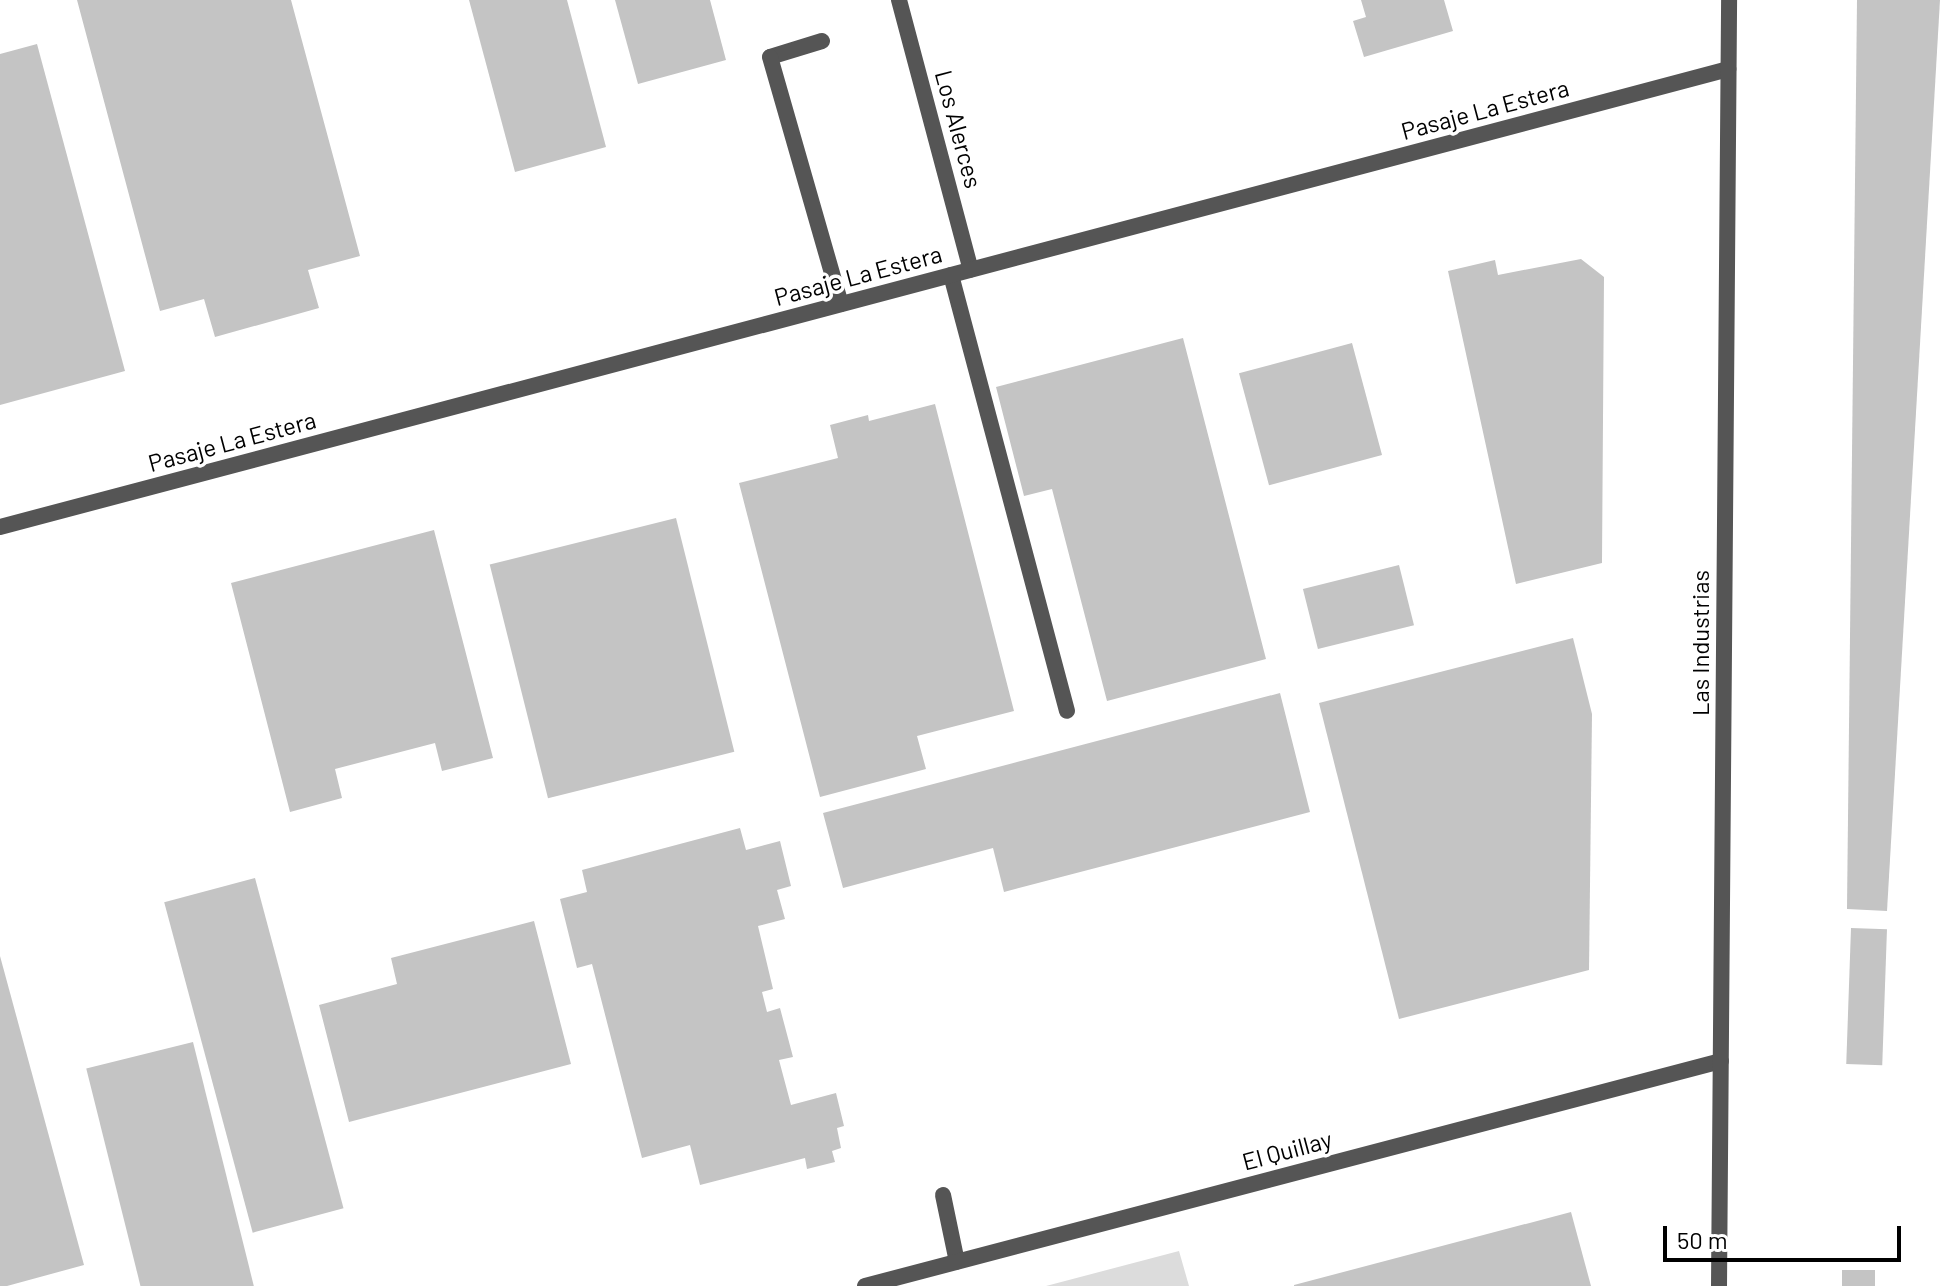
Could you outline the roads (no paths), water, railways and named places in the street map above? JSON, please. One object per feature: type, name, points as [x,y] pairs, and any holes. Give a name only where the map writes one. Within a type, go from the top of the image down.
[{"type":"street","name":"Los Alerces","points":[[899,0],[971,270]]},
{"type":"street","name":"Las Industrias","points":[[1719,1286],[1729,0]]},
{"type":"street","points":[[822,41],[770,57],[841,304]]},
{"type":"street","name":"Pasaje La Estera","points":[[0,527],[1728,69]]},
{"type":"street","points":[[951,275],[1067,711]]},
{"type":"street","name":"El Quillay","points":[[865,1286],[1721,1061]]},
{"type":"street","points":[[943,1195],[957,1262]]}]
